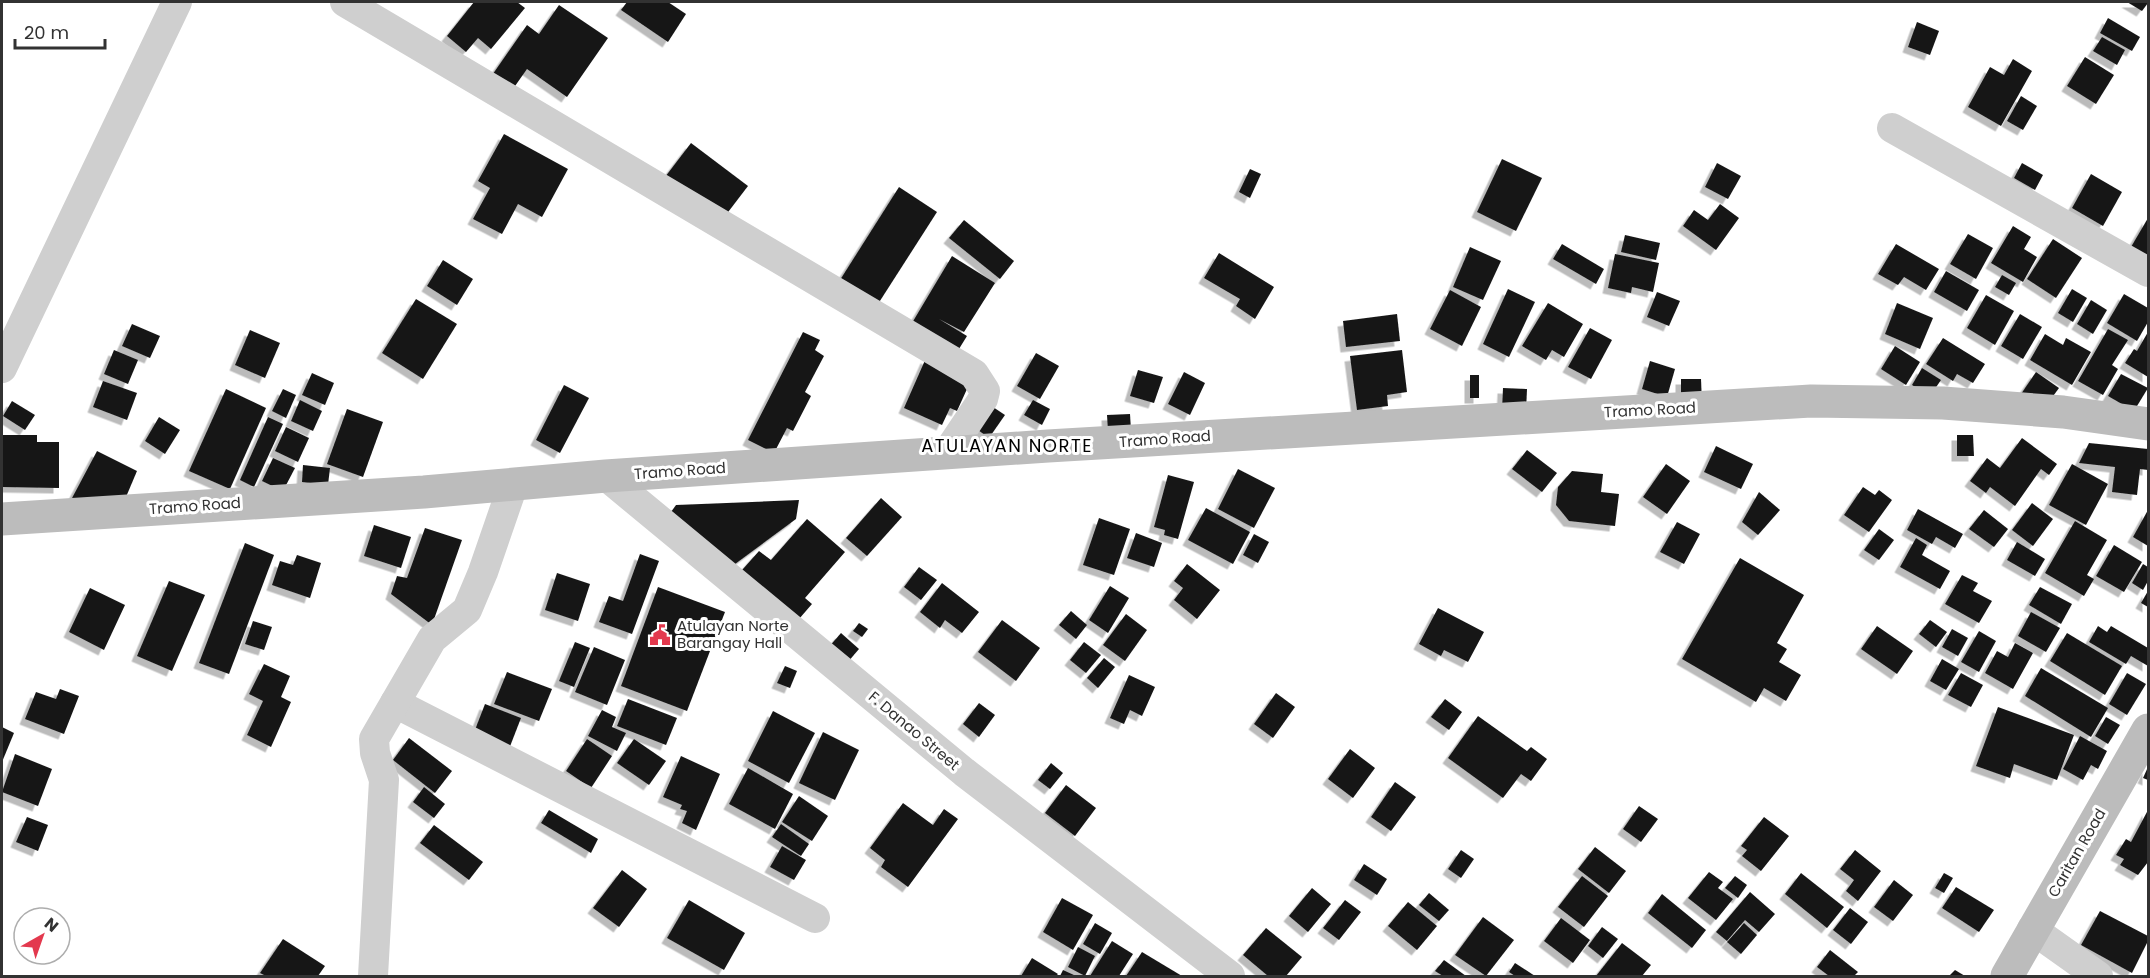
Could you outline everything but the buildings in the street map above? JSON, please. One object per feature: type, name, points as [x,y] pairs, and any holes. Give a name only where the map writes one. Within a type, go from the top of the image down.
[{"type":"main road","name":"Tramo Road","points":[[2,519],[947,453],[1811,401],[1954,404],[2063,412],[2148,424]]},
{"type":"main road","name":"Caritan Road","points":[[2007,976],[2148,730]]},
{"type":"street","points":[[2,368],[177,2]]},
{"type":"street","points":[[345,2],[974,374],[985,391],[947,453]]},
{"type":"street","points":[[1892,128],[2148,272]]},
{"type":"street","name":"F. Danao Street","points":[[606,476],[964,772],[1222,974]]},
{"type":"street","points":[[373,976],[384,780],[373,744],[432,639],[467,609],[483,572],[513,485]]},
{"type":"street","points":[[395,703],[815,918]]},
{"type":"street","points":[[2032,929],[2098,976]]},
{"type":"place","name":"Atulayan Norte Barangay Hall","points":[[660,635]]},
{"type":"district","name":"ATULAYAN NORTE","points":[[1007,446]]}]
